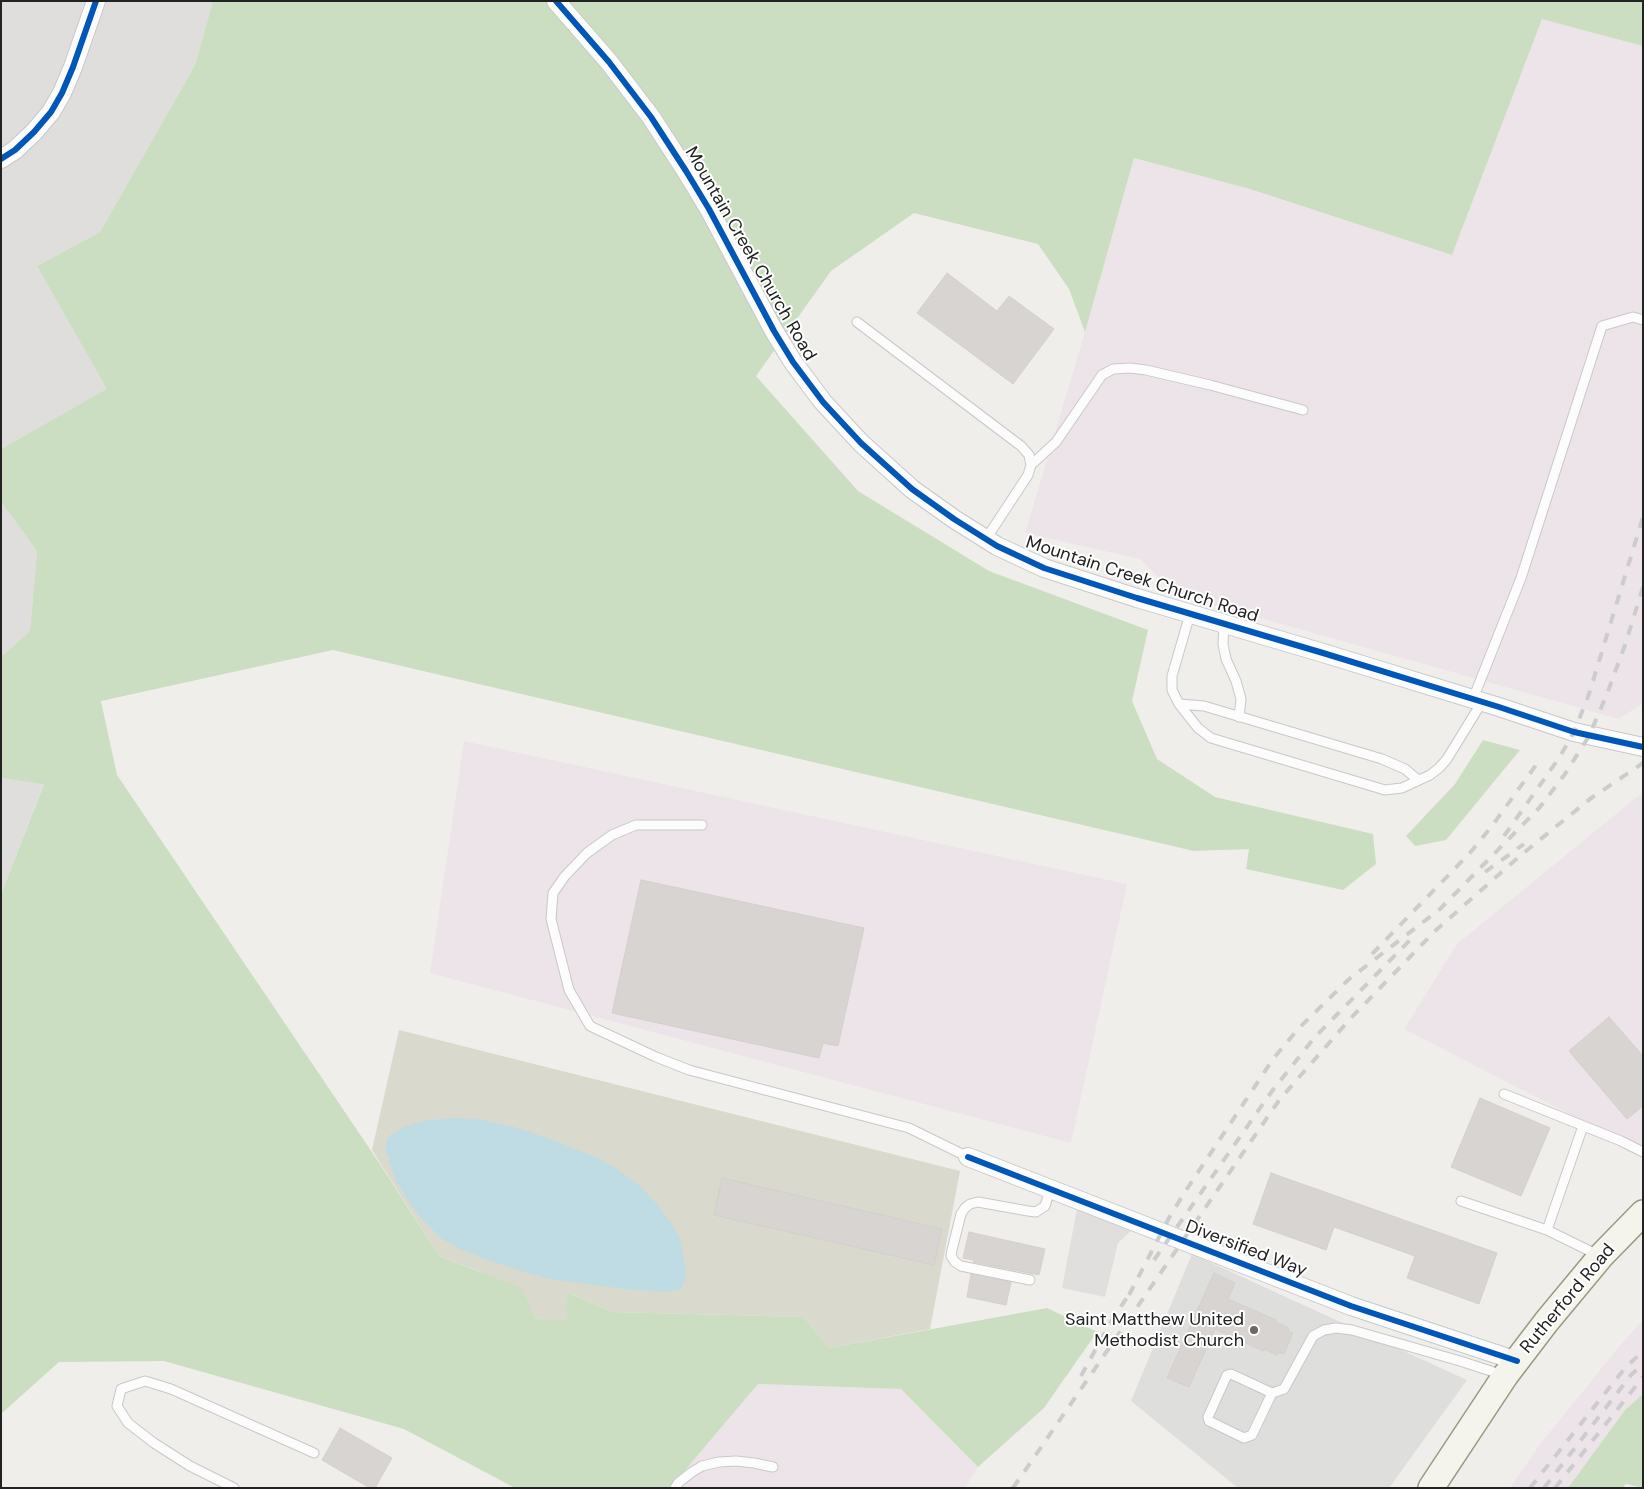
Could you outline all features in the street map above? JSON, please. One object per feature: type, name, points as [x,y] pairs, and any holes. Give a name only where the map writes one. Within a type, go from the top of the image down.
[{"type":"street","points":[[1,159],[15,150],[51,112],[62,93],[73,67],[96,1]]},
{"type":"street","name":"Mountain Creek Church Road","points":[[556,1],[608,62],[651,117],[709,209],[774,331],[793,362],[823,402],[861,443],[912,489],[954,519],[986,540],[1044,568],[1190,614],[1478,700],[1574,732],[1643,747]]},
{"type":"street","name":"Diversified Way","points":[[968,1157],[1511,1368]]},
{"type":"street","name":"Rutherford Road","points":[[1431,1488],[1511,1368],[1601,1256],[1643,1213]]},
{"type":"lane","points":[[1190,614],[1172,676],[1172,690],[1178,704],[1198,728],[1211,738],[1385,790],[1402,788],[1430,775],[1446,759],[1478,700],[1521,578],[1602,326],[1633,318],[1643,320]]},
{"type":"lane","points":[[857,322],[1021,446],[1029,455],[1031,465],[1028,475],[986,540]]},
{"type":"lane","points":[[1031,465],[1056,442],[1102,375],[1113,369],[1130,368],[1146,370],[1303,410]]},
{"type":"lane","points":[[1224,624],[1223,644],[1226,659],[1236,681],[1241,699],[1239,717]]},
{"type":"lane","points":[[1178,704],[1204,706],[1382,759],[1405,769],[1418,780]]},
{"type":"lane","points":[[702,825],[636,825],[612,835],[587,853],[565,876],[553,893],[551,919],[569,990],[590,1026],[656,1057],[689,1070],[909,1128],[968,1157]]},
{"type":"lane","points":[[1504,1094],[1643,1152]]},
{"type":"lane","points":[[1547,1230],[1583,1126]]},
{"type":"lane","points":[[1030,1280],[961,1266],[955,1262],[952,1250],[961,1214],[970,1204],[978,1202],[1036,1212],[1045,1206],[1050,1190]]},
{"type":"lane","points":[[1462,1201],[1547,1230],[1601,1256]]},
{"type":"lane","points":[[1272,1393],[1252,1434],[1248,1437],[1244,1438],[1209,1421],[1208,1417],[1226,1375],[1231,1374],[1272,1393],[1284,1389],[1313,1336],[1324,1330],[1336,1328],[1352,1330],[1451,1358],[1511,1368]]},
{"type":"lane","points":[[234,1488],[190,1466],[154,1443],[128,1423],[117,1406],[121,1389],[145,1381],[170,1390],[314,1453]]},
{"type":"lane","points":[[675,1488],[678,1483],[702,1466],[720,1462],[736,1461],[773,1467]]},
{"type":"shaded area","points":[[1,1],[213,1],[195,65],[100,232],[37,266],[108,389],[1,449]]},
{"type":"shaded area","points":[[1542,18],[1643,46],[1643,703],[1619,719],[1175,594],[1140,559],[1025,533],[1085,332],[1134,158],[1250,189],[1452,255]]},
{"type":"shaded area","points":[[1,502],[37,551],[30,631],[1,657]]},
{"type":"shaded area","points":[[464,741],[1127,884],[1071,1143],[430,973]]},
{"type":"shaded area","points":[[1,778],[44,783],[1,894]]},
{"type":"shaded area","points":[[1643,792],[1643,1147],[1639,1150],[1404,1029],[1457,944]]},
{"type":"shaded area","points":[[399,1030],[960,1171],[930,1329],[829,1348],[804,1317],[613,1312],[566,1292],[568,1322],[534,1318],[479,1271],[439,1256],[372,1150]]},
{"type":"shaded area","points":[[1077,1209],[1133,1229],[1118,1243],[1105,1297],[1062,1288]]},
{"type":"shaded area","points":[[1192,1254],[1467,1380],[1389,1488],[1238,1488],[1131,1401]]},
{"type":"shaded area","points":[[1643,1320],[1643,1394],[1625,1410],[1568,1488],[1510,1488],[1541,1443]]},
{"type":"shaded area","points":[[758,1384],[901,1389],[978,1467],[965,1488],[670,1488]]},
{"type":"green space","points":[[213,1],[1643,1],[1643,46],[1542,19],[1452,255],[1250,189],[1134,158],[1085,332],[1069,289],[1038,244],[914,213],[831,271],[756,376],[858,491],[989,571],[1148,630],[1132,701],[1157,759],[1215,797],[1373,834],[1376,864],[1343,890],[1246,869],[1249,849],[1194,851],[333,650],[101,701],[117,775],[380,1164],[439,1256],[522,1288],[534,1318],[567,1321],[566,1292],[613,1312],[804,1317],[829,1348],[1047,1308],[1097,1332],[1044,1408],[978,1467],[901,1389],[758,1384],[670,1488],[515,1488],[404,1429],[164,1361],[59,1362],[1,1414],[1,894],[44,784],[1,778],[1,657],[30,631],[37,551],[1,502],[1,449],[107,389],[37,266],[100,232],[195,65]]},
{"type":"green space","points":[[1483,740],[1520,750],[1446,840],[1415,846],[1406,836],[1455,784]]},
{"type":"green space","points":[[1643,1394],[1643,1488],[1626,1484],[1622,1488],[1568,1488],[1625,1410]]},
{"type":"water","points":[[454,1118],[477,1119],[515,1127],[544,1137],[600,1159],[641,1187],[674,1227],[681,1242],[686,1273],[680,1290],[664,1292],[633,1290],[548,1279],[462,1250],[442,1239],[419,1216],[396,1181],[386,1151],[386,1143],[389,1136],[404,1127],[424,1121]]},
{"type":"building","points":[[947,273],[997,311],[1009,296],[1054,329],[1013,384],[917,313]]},
{"type":"building","points":[[641,880],[864,928],[838,1046],[823,1043],[819,1058],[612,1013]]},
{"type":"building","points":[[1609,1017],[1643,1056],[1643,1106],[1627,1119],[1569,1051]]},
{"type":"building","points":[[1480,1098],[1550,1128],[1521,1196],[1451,1167]]},
{"type":"building","points":[[1271,1173],[1497,1253],[1479,1304],[1407,1278],[1415,1256],[1334,1227],[1326,1250],[1253,1224]]},
{"type":"building","points":[[722,1178],[942,1229],[934,1265],[714,1215]]},
{"type":"building","points":[[969,1232],[1045,1249],[1039,1275],[973,1262],[974,1260],[963,1258]]},
{"type":"building","name":"Saint Matthew United Methodist Church","points":[[1214,1273],[1235,1283],[1228,1299],[1276,1320],[1275,1322],[1289,1328],[1288,1331],[1293,1333],[1284,1354],[1279,1352],[1277,1355],[1264,1349],[1263,1351],[1215,1329],[1189,1387],[1167,1378]]},
{"type":"building","points":[[971,1274],[1011,1282],[1006,1305],[967,1297]]},
{"type":"building","points":[[340,1428],[392,1458],[375,1488],[370,1488],[322,1460]]},
{"type":"railway","points":[[1504,836],[1559,758],[1574,732],[1589,694],[1643,517]]},
{"type":"railway","points":[[1129,1295],[1183,1195],[1273,1059],[1298,1029],[1348,980],[1440,909],[1540,807],[1565,774],[1589,736],[1607,694],[1643,587]]},
{"type":"railway","points":[[1013,1488],[1280,1099],[1351,1018],[1435,931],[1521,855],[1590,799],[1643,763]]},
{"type":"railway","points":[[1372,954],[1469,854],[1492,826],[1536,765]]},
{"type":"railway","points":[[1485,872],[1524,844]]},
{"type":"railway","points":[[1154,1260],[1272,1091],[1315,1037],[1413,937]]},
{"type":"railway","points":[[1081,1376],[1110,1323],[1132,1290]]},
{"type":"railway","points":[[1530,1488],[1625,1368],[1643,1351]]},
{"type":"railway","points":[[1544,1488],[1631,1375],[1643,1364]]},
{"type":"railway","points":[[1555,1488],[1643,1377]]},
{"type":"cycle path","points":[[1,159],[15,150],[51,112],[62,93],[73,67],[96,1]]},
{"type":"cycle path","points":[[556,1],[609,62],[651,117],[709,209],[774,331],[793,362],[823,402],[861,443],[912,489],[954,519],[997,546],[1044,568],[1137,598],[1499,707],[1574,732],[1643,747]]},
{"type":"cycle path","points":[[968,1157],[1351,1306],[1517,1361]]},
{"type":"place","name":"Saint Matthew United Methodist Church","points":[[1254,1330]]}]
